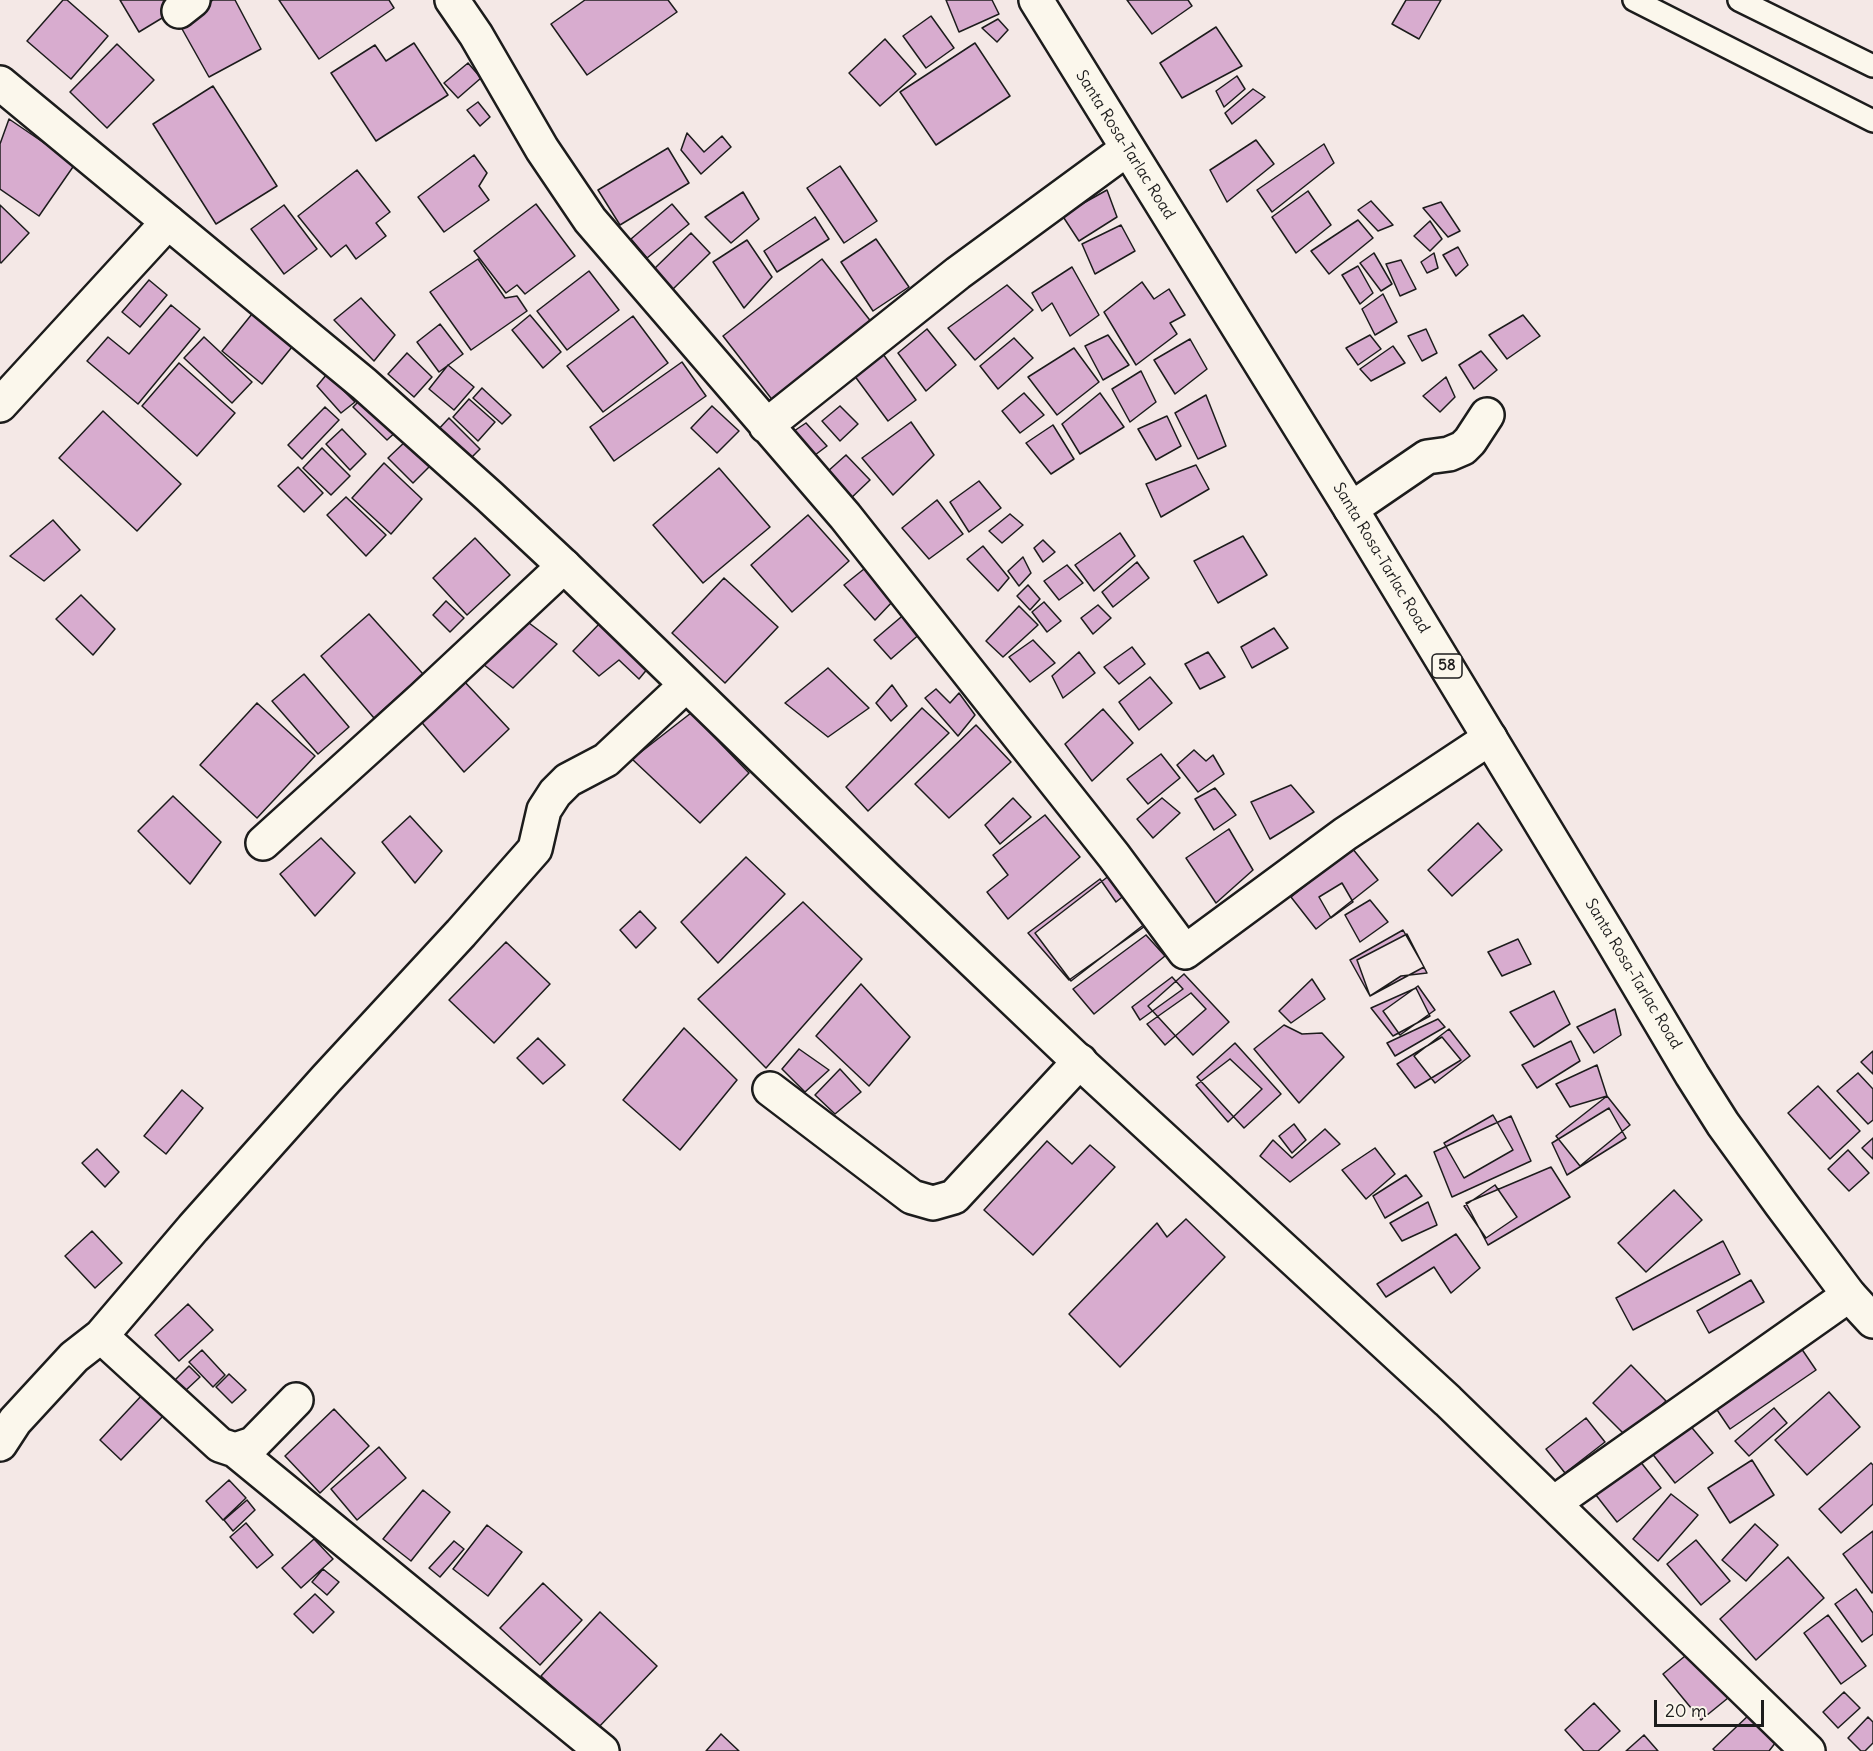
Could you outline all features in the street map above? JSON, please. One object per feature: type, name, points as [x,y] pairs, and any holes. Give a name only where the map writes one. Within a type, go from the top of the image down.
[{"type":"main road","points":[[452,0],[476,35],[542,149],[590,220],[845,516],[1114,856],[1185,952],[1345,834],[1490,738]]},
{"type":"main road","name":"Santa Rosa-Tarlac Road","points":[[1036,0],[1351,509],[1723,1124],[1849,1295],[1873,1321]]},
{"type":"main road","points":[[0,83],[364,384],[564,566],[903,894],[1448,1401],[1808,1751]]},
{"type":"main road","points":[[766,426],[958,273],[1127,149]]},
{"type":"main road","points":[[0,405],[168,222]]},
{"type":"main road","points":[[1351,509],[1427,457],[1449,454],[1463,448],[1487,414]]},
{"type":"main road","points":[[263,843],[564,566]]},
{"type":"main road","points":[[0,1444],[15,1421],[74,1357],[101,1336],[318,1088],[535,849],[543,810],[555,793],[568,780],[606,760],[686,685]]},
{"type":"main road","points":[[770,1089],[912,1197],[933,1203],[954,1197],[1080,1061]]},
{"type":"main road","points":[[1554,1503],[1849,1295]]},
{"type":"main road","points":[[101,1336],[220,1445],[235,1450],[602,1751]]},
{"type":"main road","points":[[235,1450],[253,1444],[296,1400]]},
{"type":"lane","points":[[1634,0],[1873,121]]},
{"type":"lane","points":[[1739,0],[1873,66]]},
{"type":"building","points":[[63,0],[67,0],[108,36],[71,79],[27,41]]},
{"type":"building","points":[[120,0],[165,0],[172,12],[139,32]]},
{"type":"building","points":[[213,0],[235,0],[261,49],[209,77],[177,20]]},
{"type":"building","points":[[279,0],[389,0],[394,8],[319,59]]},
{"type":"building","points":[[585,0],[668,0],[677,12],[587,75],[551,24]]},
{"type":"building","points":[[946,0],[992,0],[999,14],[959,32]]},
{"type":"building","points":[[1127,0],[1188,0],[1192,6],[1152,34]]},
{"type":"building","points":[[1406,0],[1441,0],[1419,39],[1392,24]]},
{"type":"building","points":[[931,16],[954,48],[926,68],[903,36]]},
{"type":"building","points":[[998,19],[1008,30],[997,42],[982,28]]},
{"type":"building","points":[[1216,27],[1242,66],[1182,98],[1160,63]]},
{"type":"building","points":[[885,39],[916,74],[880,106],[849,73]]},
{"type":"building","points":[[414,43],[448,95],[376,141],[331,73],[375,45],[386,61]]},
{"type":"building","points":[[975,43],[1010,96],[936,145],[900,92]]},
{"type":"building","points":[[117,44],[154,80],[107,128],[70,92]]},
{"type":"building","points":[[468,63],[481,78],[458,98],[444,83]]},
{"type":"building","points":[[1237,76],[1245,89],[1224,107],[1216,91]]},
{"type":"building","points":[[213,86],[277,186],[216,224],[153,124]]},
{"type":"building","points":[[1253,89],[1265,97],[1232,124],[1225,113]]},
{"type":"building","points":[[478,102],[490,117],[480,126],[467,110]]},
{"type":"building","points":[[9,119],[75,164],[39,216],[0,189],[0,144]]},
{"type":"building","points":[[687,133],[704,152],[722,136],[731,147],[701,174],[681,150]]},
{"type":"building","points":[[1256,140],[1274,164],[1227,202],[1210,170]]},
{"type":"building","points":[[1324,144],[1334,163],[1272,212],[1257,190]]},
{"type":"building","points":[[668,148],[689,183],[620,225],[598,190]]},
{"type":"building","points":[[474,155],[487,173],[479,186],[489,200],[444,232],[418,197]]},
{"type":"building","points":[[840,166],[877,221],[844,243],[807,188]]},
{"type":"building","points":[[357,170],[390,212],[376,223],[386,236],[356,259],[346,245],[331,257],[298,216]]},
{"type":"building","points":[[1107,190],[1117,217],[1079,241],[1062,215]]},
{"type":"building","points":[[1308,191],[1331,225],[1296,253],[1272,217]]},
{"type":"building","points":[[743,192],[759,219],[731,243],[705,217]]},
{"type":"building","points":[[1371,201],[1393,225],[1378,231],[1358,210]]},
{"type":"building","points":[[1441,202],[1460,231],[1448,237],[1423,208]]},
{"type":"building","points":[[536,204],[575,256],[525,294],[517,285],[506,293],[474,251]]},
{"type":"building","points":[[672,204],[689,224],[647,258],[631,239]]},
{"type":"building","points":[[0,205],[29,233],[1,263],[0,262]]},
{"type":"building","points":[[284,205],[317,249],[284,274],[251,229]]},
{"type":"building","points":[[815,217],[829,239],[777,272],[764,251]]},
{"type":"building","points":[[1358,220],[1373,238],[1329,274],[1311,251]]},
{"type":"building","points":[[1430,221],[1442,239],[1430,251],[1414,236]]},
{"type":"building","points":[[1121,225],[1135,251],[1095,274],[1082,244]]},
{"type":"building","points":[[691,233],[710,253],[672,290],[653,270]]},
{"type":"building","points":[[876,239],[909,287],[873,311],[841,262]]},
{"type":"building","points":[[747,240],[772,277],[744,308],[713,262]]},
{"type":"building","points":[[1458,247],[1468,265],[1456,276],[1443,255]]},
{"type":"building","points":[[1374,253],[1392,284],[1381,291],[1360,263]]},
{"type":"building","points":[[1434,253],[1438,268],[1427,273],[1421,262]]},
{"type":"building","points":[[478,259],[505,298],[517,296],[527,311],[471,350],[430,292]]},
{"type":"building","points":[[822,259],[876,328],[777,406],[723,336]]},
{"type":"building","points":[[1401,260],[1416,289],[1400,296],[1386,264]]},
{"type":"building","points":[[1358,266],[1373,293],[1360,304],[1342,275]]},
{"type":"building","points":[[1072,267],[1099,315],[1070,336],[1052,303],[1042,311],[1032,293]]},
{"type":"building","points":[[589,271],[619,310],[567,350],[537,311]]},
{"type":"building","points":[[149,280],[167,295],[140,327],[122,312]]},
{"type":"building","points":[[1142,282],[1154,299],[1169,289],[1185,315],[1170,323],[1177,334],[1136,365],[1104,312]]},
{"type":"building","points":[[1007,285],[1033,310],[975,360],[948,328]]},
{"type":"building","points":[[1383,294],[1397,322],[1375,335],[1362,309]]},
{"type":"building","points":[[361,298],[395,335],[374,361],[334,320]]},
{"type":"building","points":[[171,305],[200,329],[138,404],[87,361],[108,337],[129,354]]},
{"type":"building","points":[[252,314],[292,347],[262,384],[222,351]]},
{"type":"building","points":[[530,315],[561,352],[543,368],[512,330]]},
{"type":"building","points":[[1523,315],[1540,336],[1507,359],[1489,335]]},
{"type":"building","points":[[633,316],[668,363],[603,412],[567,366]]},
{"type":"building","points":[[440,324],[463,354],[439,372],[417,342]]},
{"type":"building","points":[[927,329],[956,365],[926,391],[898,353]]},
{"type":"building","points":[[1426,329],[1437,353],[1422,361],[1408,336]]},
{"type":"building","points":[[1108,335],[1129,365],[1103,380],[1085,346]]},
{"type":"building","points":[[1370,335],[1381,349],[1358,365],[1346,348]]},
{"type":"building","points":[[204,337],[252,382],[232,403],[184,358]]},
{"type":"building","points":[[1014,338],[1033,358],[998,389],[980,366]]},
{"type":"building","points":[[1190,339],[1207,369],[1175,394],[1154,360]]},
{"type":"building","points":[[1393,346],[1405,363],[1371,381],[1360,369]]},
{"type":"building","points":[[1074,348],[1099,382],[1057,415],[1028,377]]},
{"type":"building","points":[[1481,351],[1497,370],[1474,389],[1459,365]]},
{"type":"building","points":[[407,353],[432,377],[414,397],[388,374]]},
{"type":"building","points":[[883,354],[916,400],[888,421],[854,375]]},
{"type":"building","points":[[682,362],[706,396],[614,461],[590,427]]},
{"type":"building","points":[[179,363],[235,413],[197,456],[142,406]]},
{"type":"building","points":[[448,365],[474,387],[454,410],[429,389]]},
{"type":"building","points":[[1141,371],[1156,402],[1130,422],[1112,389]]},
{"type":"building","points":[[327,374],[355,402],[341,413],[317,386]]},
{"type":"building","points":[[1446,377],[1455,397],[1440,412],[1423,396]]},
{"type":"building","points":[[482,388],[511,415],[502,424],[473,398]]},
{"type":"building","points":[[1024,393],[1044,415],[1020,433],[1002,411]]},
{"type":"building","points":[[1100,393],[1124,427],[1080,454],[1062,424]]},
{"type":"building","points":[[365,395],[399,429],[387,440],[353,407]]},
{"type":"building","points":[[1206,395],[1226,446],[1198,459],[1175,413]]},
{"type":"building","points":[[469,399],[495,422],[478,441],[453,417]]},
{"type":"building","points":[[712,406],[739,431],[717,453],[691,428]]},
{"type":"building","points":[[840,406],[858,424],[840,441],[822,421]]},
{"type":"building","points":[[325,407],[339,420],[302,459],[288,445]]},
{"type":"building","points":[[103,411],[181,484],[137,531],[59,458]]},
{"type":"building","points":[[1167,416],[1181,446],[1156,460],[1138,429]]},
{"type":"building","points":[[449,418],[480,449],[467,462],[436,432]]},
{"type":"building","points":[[911,422],[934,455],[893,495],[862,458]]},
{"type":"building","points":[[806,423],[827,446],[807,461],[785,437]]},
{"type":"building","points":[[1053,425],[1074,459],[1051,474],[1026,443]]},
{"type":"building","points":[[342,429],[366,454],[350,470],[326,444]]},
{"type":"building","points":[[408,439],[433,463],[413,483],[388,458]]},
{"type":"building","points":[[322,448],[350,476],[331,495],[303,468]]},
{"type":"building","points":[[846,455],[870,480],[848,501],[827,472]]},
{"type":"building","points":[[384,463],[422,499],[391,534],[352,498]]},
{"type":"building","points":[[1196,465],[1209,489],[1161,517],[1146,484]]},
{"type":"building","points":[[298,467],[323,493],[304,512],[278,486]]},
{"type":"building","points":[[719,468],[770,527],[703,583],[653,525]]},
{"type":"building","points":[[979,481],[1001,508],[969,532],[950,502]]},
{"type":"building","points":[[346,497],[386,535],[366,556],[327,515]]},
{"type":"building","points":[[937,500],[963,534],[929,559],[902,528]]},
{"type":"building","points":[[1010,514],[1023,525],[1002,543],[989,531]]},
{"type":"building","points":[[808,515],[849,561],[792,612],[751,565]]},
{"type":"building","points":[[53,520],[80,550],[44,581],[10,556]]},
{"type":"building","points":[[1120,533],[1135,556],[1094,591],[1075,565]]},
{"type":"building","points":[[1243,536],[1267,575],[1218,603],[1194,561]]},
{"type":"building","points":[[475,538],[510,575],[467,615],[433,578]]},
{"type":"building","points":[[1043,540],[1055,552],[1043,562],[1034,548]]},
{"type":"building","points":[[983,546],[1009,578],[998,591],[967,559]]},
{"type":"building","points":[[1023,557],[1031,573],[1019,586],[1008,571]]},
{"type":"building","points":[[1137,562],[1149,578],[1113,607],[1102,592]]},
{"type":"building","points":[[1067,565],[1083,583],[1059,600],[1044,581]]},
{"type":"building","points":[[864,569],[894,600],[875,620],[844,585]]},
{"type":"building","points":[[724,578],[778,627],[725,683],[672,633]]},
{"type":"building","points":[[1028,585],[1040,599],[1030,610],[1017,596]]},
{"type":"building","points":[[81,595],[115,629],[93,655],[56,619]]},
{"type":"building","points":[[446,601],[464,618],[450,632],[433,615]]},
{"type":"building","points":[[1044,602],[1061,621],[1047,632],[1032,612]]},
{"type":"building","points":[[1098,605],[1111,618],[1093,634],[1081,618]]},
{"type":"building","points":[[1019,606],[1038,625],[1003,657],[986,641]]},
{"type":"building","points":[[907,612],[922,632],[891,659],[874,640]]},
{"type":"building","points":[[369,614],[423,674],[374,718],[321,656]]},
{"type":"building","points":[[521,617],[557,644],[513,688],[478,660]]},
{"type":"building","points":[[603,620],[654,661],[639,679],[619,660],[599,676],[573,651]]},
{"type":"building","points":[[1274,628],[1288,648],[1252,668],[1241,647]]},
{"type":"building","points":[[1033,640],[1055,663],[1030,682],[1009,657]]},
{"type":"building","points":[[1132,647],[1145,664],[1119,684],[1104,667]]},
{"type":"building","points":[[1079,652],[1095,673],[1063,698],[1052,676]]},
{"type":"building","points":[[1208,652],[1225,677],[1200,689],[1185,664]]},
{"type":"building","points":[[828,668],[869,708],[828,737],[785,703]]},
{"type":"building","points":[[304,674],[349,727],[318,754],[272,701]]},
{"type":"building","points":[[1150,677],[1172,703],[1139,730],[1119,702]]},
{"type":"building","points":[[462,679],[509,729],[464,772],[418,718]]},
{"type":"building","points":[[892,685],[907,706],[891,721],[876,703]]},
{"type":"building","points":[[936,689],[950,703],[959,693],[975,715],[958,736],[925,698]]},
{"type":"building","points":[[257,703],[315,756],[257,818],[200,765]]},
{"type":"building","points":[[922,708],[949,733],[868,811],[846,787]]},
{"type":"building","points":[[1103,709],[1133,743],[1092,781],[1065,744]]},
{"type":"building","points":[[691,713],[749,773],[700,823],[632,759]]},
{"type":"building","points":[[976,725],[1011,762],[949,818],[915,784]]},
{"type":"building","points":[[1194,750],[1206,761],[1213,755],[1224,774],[1198,792],[1177,765]]},
{"type":"building","points":[[1161,754],[1180,778],[1148,804],[1127,779]]},
{"type":"building","points":[[1291,785],[1314,812],[1270,839],[1251,802]]},
{"type":"building","points":[[1215,788],[1236,815],[1214,830],[1195,799]]},
{"type":"building","points":[[173,796],[221,842],[190,884],[138,831]]},
{"type":"building","points":[[1013,798],[1031,817],[1000,844],[985,825]]},
{"type":"building","points":[[1162,798],[1180,813],[1153,838],[1137,819]]},
{"type":"building","points":[[1045,815],[1080,857],[1008,919],[987,892],[1008,875],[993,855]]},
{"type":"building","points":[[410,816],[442,851],[415,883],[382,842]]},
{"type":"building","points":[[1478,823],[1502,850],[1452,896],[1428,870]]},
{"type":"building","points":[[1229,829],[1253,870],[1216,903],[1186,858]]},
{"type":"building","points":[[321,838],[355,873],[315,916],[280,874]]},
{"type":"building","points":[[1352,848],[1378,880],[1316,929],[1291,897]]},
{"type":"building","points":[[746,857],[785,894],[718,963],[681,922]]},
{"type":"building","points":[[1110,875],[1146,923],[1071,981],[1035,933]]},
{"type":"building","points":[[1100,879],[1116,902],[1126,894],[1148,924],[1069,980],[1028,933]]},
{"type":"building","points":[[1342,883],[1353,902],[1331,918],[1319,897]]},
{"type":"building","points":[[1370,900],[1388,922],[1360,942],[1345,915]]},
{"type":"building","points":[[803,902],[862,959],[766,1068],[698,999]]},
{"type":"building","points":[[640,911],[656,928],[636,948],[620,930]]},
{"type":"building","points":[[1403,930],[1424,967],[1370,996],[1350,960]]},
{"type":"building","points":[[1407,934],[1427,973],[1401,976],[1370,996],[1357,960]]},
{"type":"building","points":[[1146,935],[1165,956],[1094,1014],[1073,989]]},
{"type":"building","points":[[1518,939],[1531,964],[1502,976],[1488,952]]},
{"type":"building","points":[[506,942],[550,984],[494,1043],[449,1000]]},
{"type":"building","points":[[1184,974],[1229,1022],[1193,1055],[1148,1006]]},
{"type":"building","points":[[1172,977],[1183,989],[1140,1020],[1132,1007]]},
{"type":"building","points":[[1312,979],[1325,999],[1291,1023],[1279,1011]]},
{"type":"building","points":[[861,984],[910,1037],[869,1086],[816,1036]]},
{"type":"building","points":[[1418,986],[1435,1010],[1400,1035],[1383,1011]]},
{"type":"building","points":[[1416,988],[1430,1016],[1393,1036],[1371,1008]]},
{"type":"building","points":[[1554,991],[1570,1024],[1534,1047],[1510,1012]]},
{"type":"building","points":[[1191,993],[1206,1009],[1165,1045],[1147,1024]]},
{"type":"building","points":[[1615,1009],[1621,1035],[1594,1053],[1577,1027]]},
{"type":"building","points":[[1438,1019],[1445,1027],[1395,1056],[1387,1043]]},
{"type":"building","points":[[1284,1025],[1302,1034],[1322,1033],[1344,1057],[1299,1103],[1254,1049]]},
{"type":"building","points":[[684,1028],[737,1080],[680,1150],[623,1100]]},
{"type":"building","points":[[1449,1029],[1470,1056],[1435,1083],[1414,1056]]},
{"type":"building","points":[[1442,1037],[1461,1060],[1415,1088],[1397,1064]]},
{"type":"building","points":[[538,1038],[565,1065],[543,1084],[517,1058]]},
{"type":"building","points":[[1571,1041],[1580,1061],[1537,1088],[1522,1065]]},
{"type":"building","points":[[1235,1043],[1281,1094],[1244,1128],[1197,1077]]},
{"type":"building","points":[[799,1049],[829,1070],[805,1092],[782,1069]]},
{"type":"building","points":[[1873,1051],[1873,1074],[1861,1062]]},
{"type":"building","points":[[1230,1059],[1262,1089],[1228,1122],[1196,1085]]},
{"type":"building","points":[[1597,1065],[1607,1096],[1570,1107],[1556,1084]]},
{"type":"building","points":[[840,1069],[861,1092],[835,1114],[815,1095]]},
{"type":"building","points":[[1858,1073],[1873,1089],[1873,1120],[1868,1124],[1837,1091]]},
{"type":"building","points":[[1818,1086],[1860,1131],[1830,1159],[1788,1113]]},
{"type":"building","points":[[182,1090],[203,1108],[166,1154],[144,1136]]},
{"type":"building","points":[[1607,1096],[1630,1125],[1580,1166],[1556,1136]]},
{"type":"building","points":[[1609,1108],[1626,1138],[1567,1175],[1552,1143]]},
{"type":"building","points":[[1493,1115],[1513,1150],[1464,1178],[1444,1143]]},
{"type":"building","points":[[1511,1116],[1531,1161],[1452,1197],[1434,1152]]},
{"type":"building","points":[[1294,1124],[1306,1140],[1292,1153],[1279,1136]]},
{"type":"building","points":[[1325,1129],[1340,1144],[1290,1182],[1260,1156],[1273,1140],[1292,1158]]},
{"type":"building","points":[[1873,1138],[1873,1159],[1862,1148]]},
{"type":"building","points":[[1047,1141],[1072,1164],[1090,1145],[1115,1167],[1033,1255],[984,1210]]},
{"type":"building","points":[[1375,1148],[1395,1174],[1366,1199],[1342,1170]]},
{"type":"building","points":[[97,1149],[119,1172],[105,1187],[82,1163]]},
{"type":"building","points":[[1848,1150],[1869,1173],[1849,1191],[1828,1169]]},
{"type":"building","points":[[1551,1167],[1570,1197],[1488,1245],[1466,1203]]},
{"type":"building","points":[[1406,1175],[1422,1196],[1385,1218],[1373,1196]]},
{"type":"building","points":[[1495,1185],[1517,1217],[1486,1238],[1464,1206]]},
{"type":"building","points":[[1674,1190],[1702,1220],[1646,1272],[1618,1243]]},
{"type":"building","points":[[1428,1202],[1437,1225],[1402,1241],[1390,1223]]},
{"type":"building","points":[[1186,1219],[1225,1257],[1120,1367],[1069,1314],[1157,1223],[1167,1237]]},
{"type":"building","points":[[92,1231],[122,1263],[95,1288],[65,1256]]},
{"type":"building","points":[[1456,1234],[1480,1268],[1451,1293],[1434,1267],[1386,1297],[1377,1284]]},
{"type":"building","points":[[1723,1241],[1740,1274],[1633,1330],[1616,1298]]},
{"type":"building","points":[[1751,1280],[1764,1302],[1709,1333],[1697,1311]]},
{"type":"building","points":[[188,1304],[213,1330],[179,1361],[155,1335]]},
{"type":"building","points":[[1799,1345],[1816,1370],[1730,1429],[1713,1404]]},
{"type":"building","points":[[202,1350],[225,1375],[213,1387],[189,1362]]},
{"type":"building","points":[[1631,1365],[1666,1401],[1628,1438],[1593,1403]]},
{"type":"building","points":[[189,1366],[200,1377],[185,1391],[175,1380]]},
{"type":"building","points":[[229,1374],[246,1390],[232,1403],[216,1387]]},
{"type":"building","points":[[1829,1392],[1860,1427],[1807,1475],[1775,1440]]},
{"type":"building","points":[[143,1394],[164,1415],[121,1460],[100,1440]]},
{"type":"building","points":[[1774,1408],[1787,1423],[1749,1456],[1735,1441]]},
{"type":"building","points":[[334,1409],[369,1446],[320,1493],[285,1456]]},
{"type":"building","points":[[1586,1418],[1605,1442],[1565,1473],[1546,1449]]},
{"type":"building","points":[[1688,1423],[1713,1453],[1675,1483],[1651,1452]]},
{"type":"building","points":[[379,1447],[406,1478],[357,1520],[331,1489]]},
{"type":"building","points":[[1636,1456],[1661,1488],[1617,1522],[1592,1490]]},
{"type":"building","points":[[1752,1460],[1774,1495],[1730,1523],[1708,1488]]},
{"type":"building","points":[[1871,1463],[1873,1465],[1873,1504],[1841,1533],[1819,1509]]},
{"type":"building","points":[[229,1480],[246,1498],[223,1520],[206,1501]]},
{"type":"building","points":[[423,1490],[450,1512],[411,1561],[383,1539]]},
{"type":"building","points":[[1671,1494],[1698,1515],[1658,1561],[1633,1539]]},
{"type":"building","points":[[247,1500],[255,1510],[233,1531],[224,1520]]},
{"type":"building","points":[[246,1523],[273,1555],[257,1568],[230,1537]]},
{"type":"building","points":[[1755,1524],[1778,1545],[1746,1581],[1722,1560]]},
{"type":"building","points":[[487,1525],[522,1552],[488,1596],[453,1569]]},
{"type":"building","points":[[1873,1531],[1873,1592],[1872,1593],[1843,1554]]},
{"type":"building","points":[[314,1539],[333,1559],[301,1588],[282,1568]]},
{"type":"building","points":[[1696,1540],[1730,1581],[1701,1605],[1667,1564]]},
{"type":"building","points":[[454,1541],[464,1549],[440,1577],[429,1568]]},
{"type":"building","points":[[1788,1557],[1824,1598],[1756,1660],[1720,1619]]},
{"type":"building","points":[[323,1569],[339,1582],[327,1595],[312,1582]]},
{"type":"building","points":[[543,1583],[582,1620],[540,1665],[500,1628]]},
{"type":"building","points":[[1856,1589],[1873,1613],[1873,1634],[1862,1642],[1835,1604]]},
{"type":"building","points":[[315,1594],[334,1612],[313,1633],[294,1614]]},
{"type":"building","points":[[600,1612],[657,1666],[597,1729],[541,1676]]},
{"type":"building","points":[[1828,1615],[1866,1666],[1841,1684],[1804,1633]]},
{"type":"building","points":[[1690,1652],[1728,1698],[1701,1720],[1663,1674]]},
{"type":"building","points":[[1844,1692],[1860,1708],[1838,1728],[1823,1712]]},
{"type":"building","points":[[1594,1703],[1620,1731],[1598,1751],[1584,1751],[1565,1730]]},
{"type":"building","points":[[1750,1714],[1776,1742],[1769,1751],[1715,1751],[1713,1749]]},
{"type":"building","points":[[1868,1717],[1873,1722],[1873,1743],[1865,1751],[1861,1751],[1848,1738]]},
{"type":"building","points":[[721,1734],[739,1751],[706,1751]]},
{"type":"building","points":[[1644,1735],[1658,1751],[1626,1751]]}]
